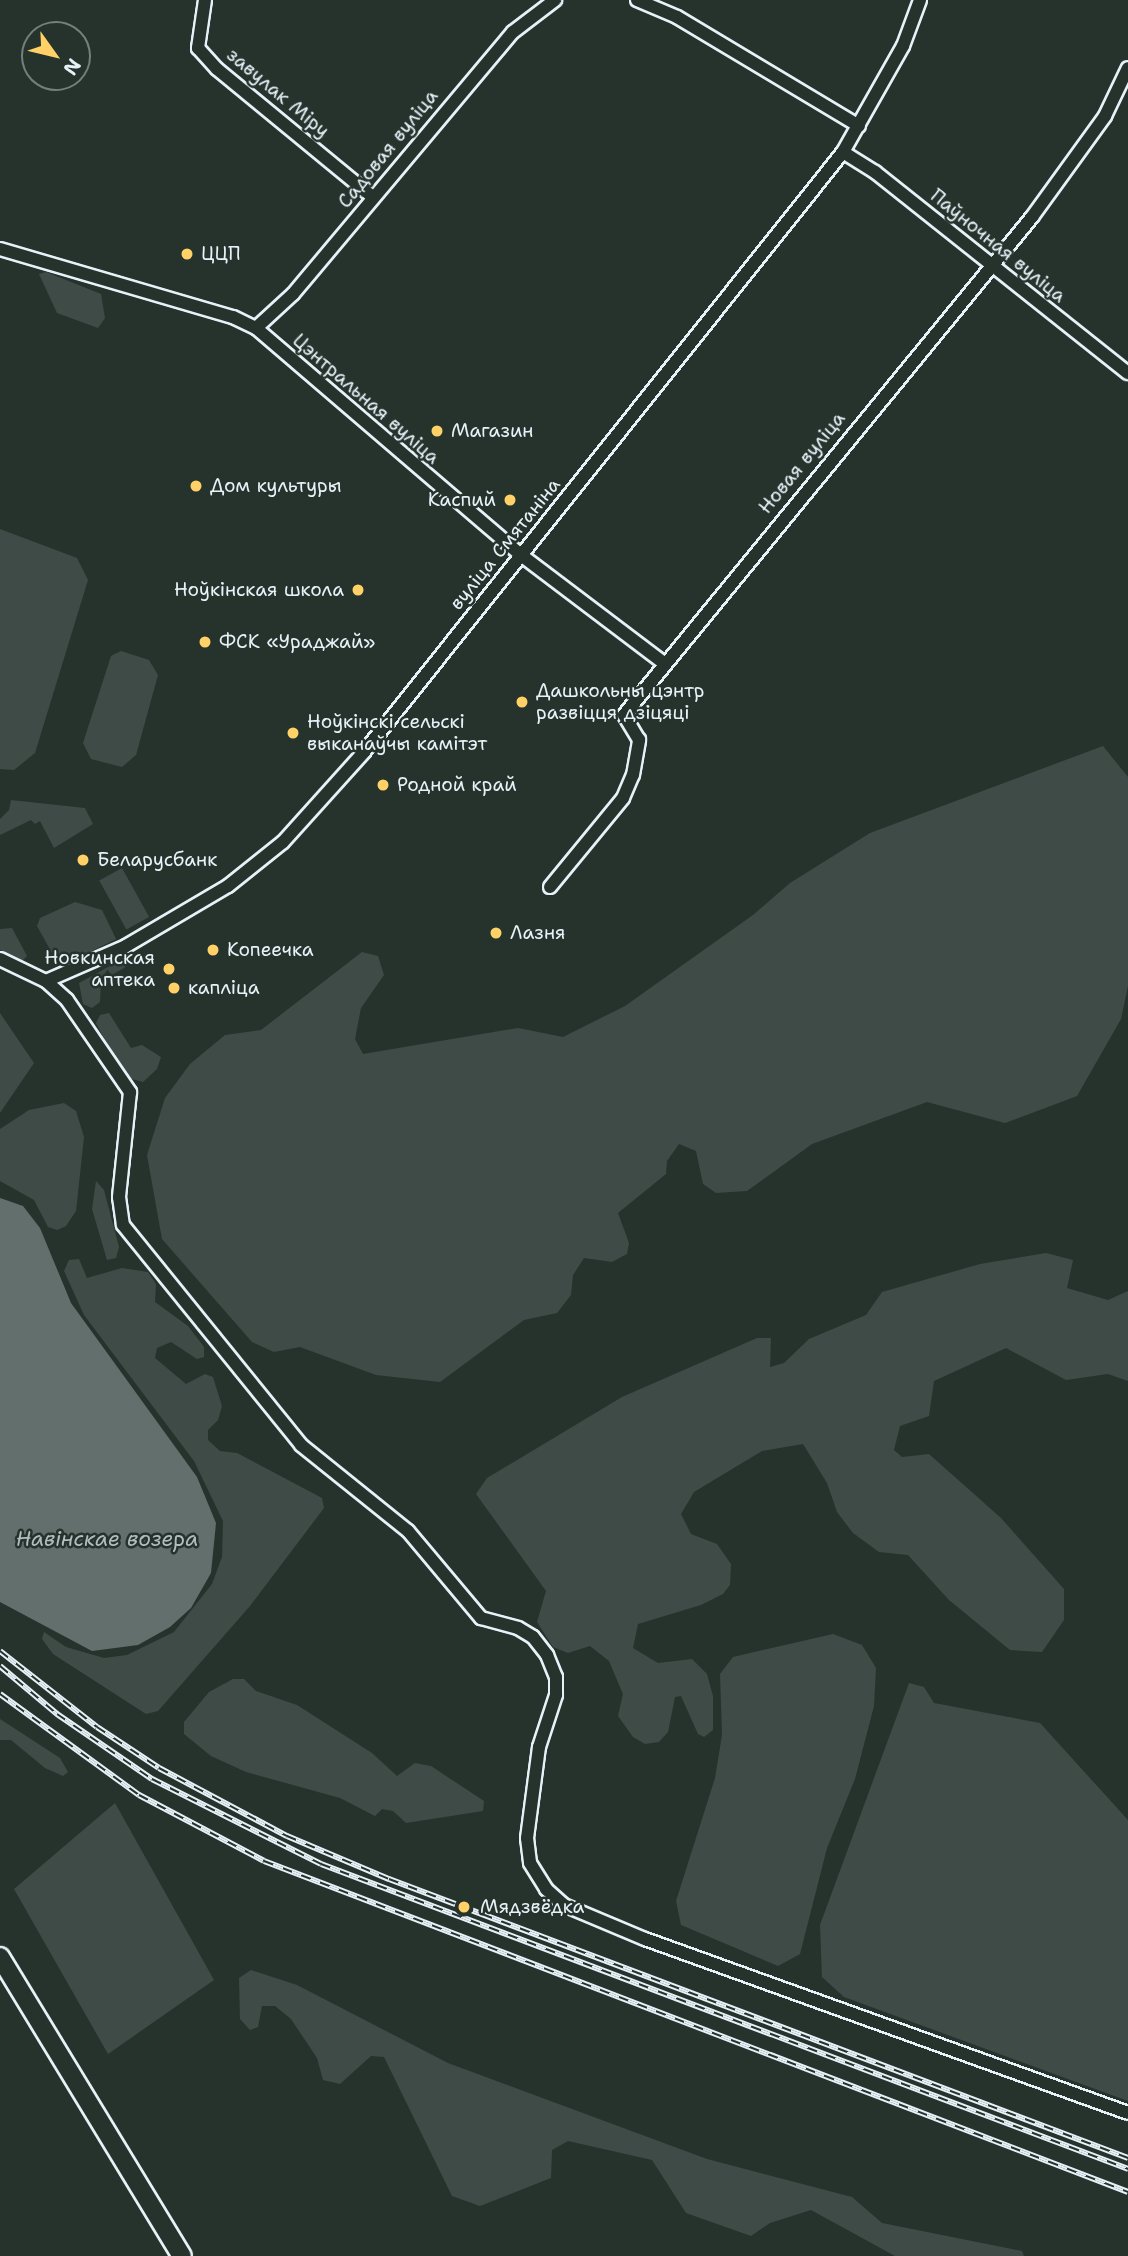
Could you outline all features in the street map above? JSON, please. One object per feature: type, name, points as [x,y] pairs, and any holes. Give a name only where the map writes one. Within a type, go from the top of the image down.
[{"type":"main road","points":[[0,1957],[182,2256]]},
{"type":"street","name":"завулак Міру","points":[[205,0],[198,48],[217,69],[373,197]]},
{"type":"street","name":"Садовая вуліца","points":[[256,328],[293,294],[513,32],[555,0]]},
{"type":"street","points":[[637,0],[677,17],[859,127]]},
{"type":"street","name":"вуліца Смятаніна","points":[[46,981],[156,930],[228,886],[283,842],[364,752],[843,152],[903,46],[920,0]]},
{"type":"street","name":"Новая вуліца","points":[[550,887],[622,798],[639,758],[639,740],[624,715],[1073,163],[1105,116],[1128,68]]},
{"type":"street","name":"Паўночная вуліца","points":[[843,152],[875,172],[1128,373]]},
{"type":"street","name":"Цэнтральная вуліца","points":[[0,249],[233,317],[256,328],[521,555],[664,663]]},
{"type":"street","points":[[5,963],[46,981],[83,1019],[130,1092],[119,1197],[123,1225],[301,1445],[408,1531],[481,1618],[525,1632],[547,1655],[556,1676],[556,1695],[539,1747],[527,1838],[530,1863],[546,1889],[564,1905],[645,1939],[1128,2113]]},
{"type":"shaded area","points":[[46,272],[101,294],[105,318],[98,328],[57,313],[39,274]]},
{"type":"shaded area","points":[[0,529],[77,558],[88,580],[35,753],[14,770],[0,769]]},
{"type":"shaded area","points":[[121,651],[149,660],[158,675],[136,755],[122,767],[91,759],[83,743],[111,656]]},
{"type":"shaded area","points":[[1103,746],[1128,777],[1128,986],[1121,1019],[1077,1096],[1005,1123],[927,1102],[812,1144],[747,1191],[716,1193],[703,1184],[696,1151],[679,1144],[667,1161],[666,1174],[618,1213],[629,1243],[627,1254],[612,1262],[584,1258],[573,1275],[571,1295],[557,1313],[524,1320],[440,1382],[376,1375],[300,1347],[274,1352],[252,1342],[162,1239],[147,1155],[165,1098],[190,1064],[225,1035],[261,1030],[362,952],[378,956],[384,975],[361,1008],[355,1039],[363,1054],[518,1028],[563,1037],[625,1006],[753,915],[790,883],[870,833]]},
{"type":"shaded area","points":[[11,800],[85,808],[93,824],[54,848],[40,821],[35,824],[31,820],[0,835],[0,819],[9,810]]},
{"type":"shaded area","points":[[122,868],[149,917],[126,930],[99,881]]},
{"type":"shaded area","points":[[75,902],[102,910],[116,939],[68,963],[57,962],[37,926],[40,918]]},
{"type":"shaded area","points":[[12,928],[27,956],[22,961],[0,950],[0,929]]},
{"type":"shaded area","points":[[128,956],[133,959],[124,968],[101,981],[100,1002],[92,1008],[83,1004],[79,983]]},
{"type":"shaded area","points":[[0,1013],[34,1063],[0,1113]]},
{"type":"shaded area","points":[[109,1013],[131,1048],[142,1045],[161,1057],[157,1069],[143,1082],[132,1079],[118,1066],[96,1023],[100,1015]]},
{"type":"shaded area","points":[[64,1103],[76,1111],[84,1137],[76,1211],[66,1226],[57,1230],[48,1227],[34,1200],[0,1181],[0,1129],[29,1110]]},
{"type":"shaded area","points":[[96,1181],[104,1190],[119,1247],[116,1258],[107,1260],[92,1209]]},
{"type":"shaded area","points":[[1046,1253],[1073,1260],[1067,1288],[1108,1300],[1128,1291],[1128,1381],[1108,1374],[1066,1380],[1006,1348],[934,1381],[929,1416],[900,1426],[894,1450],[902,1457],[929,1454],[1001,1518],[1064,1589],[1064,1620],[1042,1652],[1010,1650],[949,1600],[908,1555],[879,1552],[853,1533],[837,1512],[827,1483],[803,1444],[762,1451],[694,1492],[681,1514],[691,1534],[717,1544],[731,1564],[730,1585],[723,1594],[701,1605],[638,1624],[633,1648],[658,1663],[692,1659],[707,1674],[713,1696],[713,1730],[704,1737],[698,1734],[681,1696],[675,1697],[668,1732],[659,1742],[645,1744],[633,1737],[618,1716],[623,1694],[609,1661],[590,1646],[568,1653],[553,1647],[537,1622],[546,1591],[476,1494],[487,1478],[622,1397],[757,1338],[771,1338],[770,1367],[784,1363],[809,1339],[866,1315],[882,1292],[980,1264]]},
{"type":"shaded area","points":[[79,1259],[87,1278],[122,1268],[148,1272],[156,1284],[155,1302],[188,1326],[204,1347],[204,1357],[197,1359],[171,1342],[157,1348],[155,1358],[186,1384],[205,1374],[213,1377],[222,1406],[218,1420],[208,1430],[208,1440],[220,1451],[237,1453],[322,1498],[324,1508],[250,1606],[158,1711],[146,1714],[53,1654],[42,1639],[44,1632],[66,1647],[104,1658],[127,1655],[174,1632],[212,1584],[222,1557],[223,1521],[194,1461],[84,1315],[64,1271],[69,1260]]},
{"type":"shaded area","points":[[833,1634],[862,1645],[876,1668],[874,1706],[855,1779],[827,1848],[800,1954],[778,1966],[681,1925],[676,1901],[715,1778],[722,1735],[720,1674],[733,1657]]},
{"type":"shaded area","points":[[233,1679],[244,1679],[256,1691],[297,1705],[372,1753],[397,1776],[415,1763],[431,1766],[484,1801],[483,1811],[406,1823],[393,1811],[382,1809],[375,1816],[340,1798],[246,1772],[211,1756],[184,1734],[184,1722],[209,1692]]},
{"type":"shaded area","points":[[909,1683],[924,1687],[934,1703],[1040,1723],[1128,1820],[1128,2101],[844,1997],[822,1977],[820,1925]]},
{"type":"shaded area","points":[[0,1719],[60,1758],[68,1772],[63,1776],[45,1768],[11,1740],[0,1740]]},
{"type":"shaded area","points":[[115,1803],[214,1980],[108,2054],[14,1889]]},
{"type":"shaded area","points":[[251,1970],[297,1985],[448,2063],[707,2159],[852,2197],[882,2223],[1022,2251],[1024,2256],[895,2256],[811,2210],[770,2223],[751,2236],[686,2213],[652,2160],[568,2141],[552,2150],[551,2178],[480,2206],[452,2196],[384,2057],[371,2056],[340,2084],[323,2080],[317,2058],[291,2019],[275,2006],[262,2006],[258,2027],[250,2030],[240,2019],[239,1978]]},
{"type":"water","name":"Навінскае возера","points":[[0,1198],[23,1206],[40,1228],[71,1303],[197,1477],[216,1523],[211,1573],[191,1608],[170,1627],[138,1645],[92,1651],[0,1602]]},
{"type":"railway","points":[[0,1651],[97,1727],[159,1768],[287,1836],[389,1879],[1128,2158]]},
{"type":"railway","points":[[0,1666],[57,1714],[152,1779],[321,1864],[1128,2169]]},
{"type":"railway","points":[[0,1694],[139,1795],[264,1861],[1128,2192]]},
{"type":"place","name":"ЦЦП","points":[[187,254]]},
{"type":"place","name":"Магазин","points":[[437,431]]},
{"type":"place","name":"Дом культуры","points":[[196,486]]},
{"type":"place","name":"Каспий","points":[[510,500]]},
{"type":"place","name":"Ноўкінская школа","points":[[358,590]]},
{"type":"place","name":"ФСК «Ураджай»","points":[[205,642]]},
{"type":"place","name":"Дашкольны цэнтр развіцця дзіцяці","points":[[522,702]]},
{"type":"place","name":"Ноўкінскі сельскі выканаўчы камітэт","points":[[293,733]]},
{"type":"place","name":"Родной край","points":[[383,785]]},
{"type":"place","name":"Беларусбанк","points":[[83,860]]},
{"type":"place","name":"Лазня","points":[[496,933]]},
{"type":"place","name":"Копеечка","points":[[213,950]]},
{"type":"place","name":"Новкинская аптека","points":[[169,969]]},
{"type":"place","name":"капліца","points":[[174,988]]},
{"type":"place","name":"Мядзвёдка","points":[[464,1907]]}]
